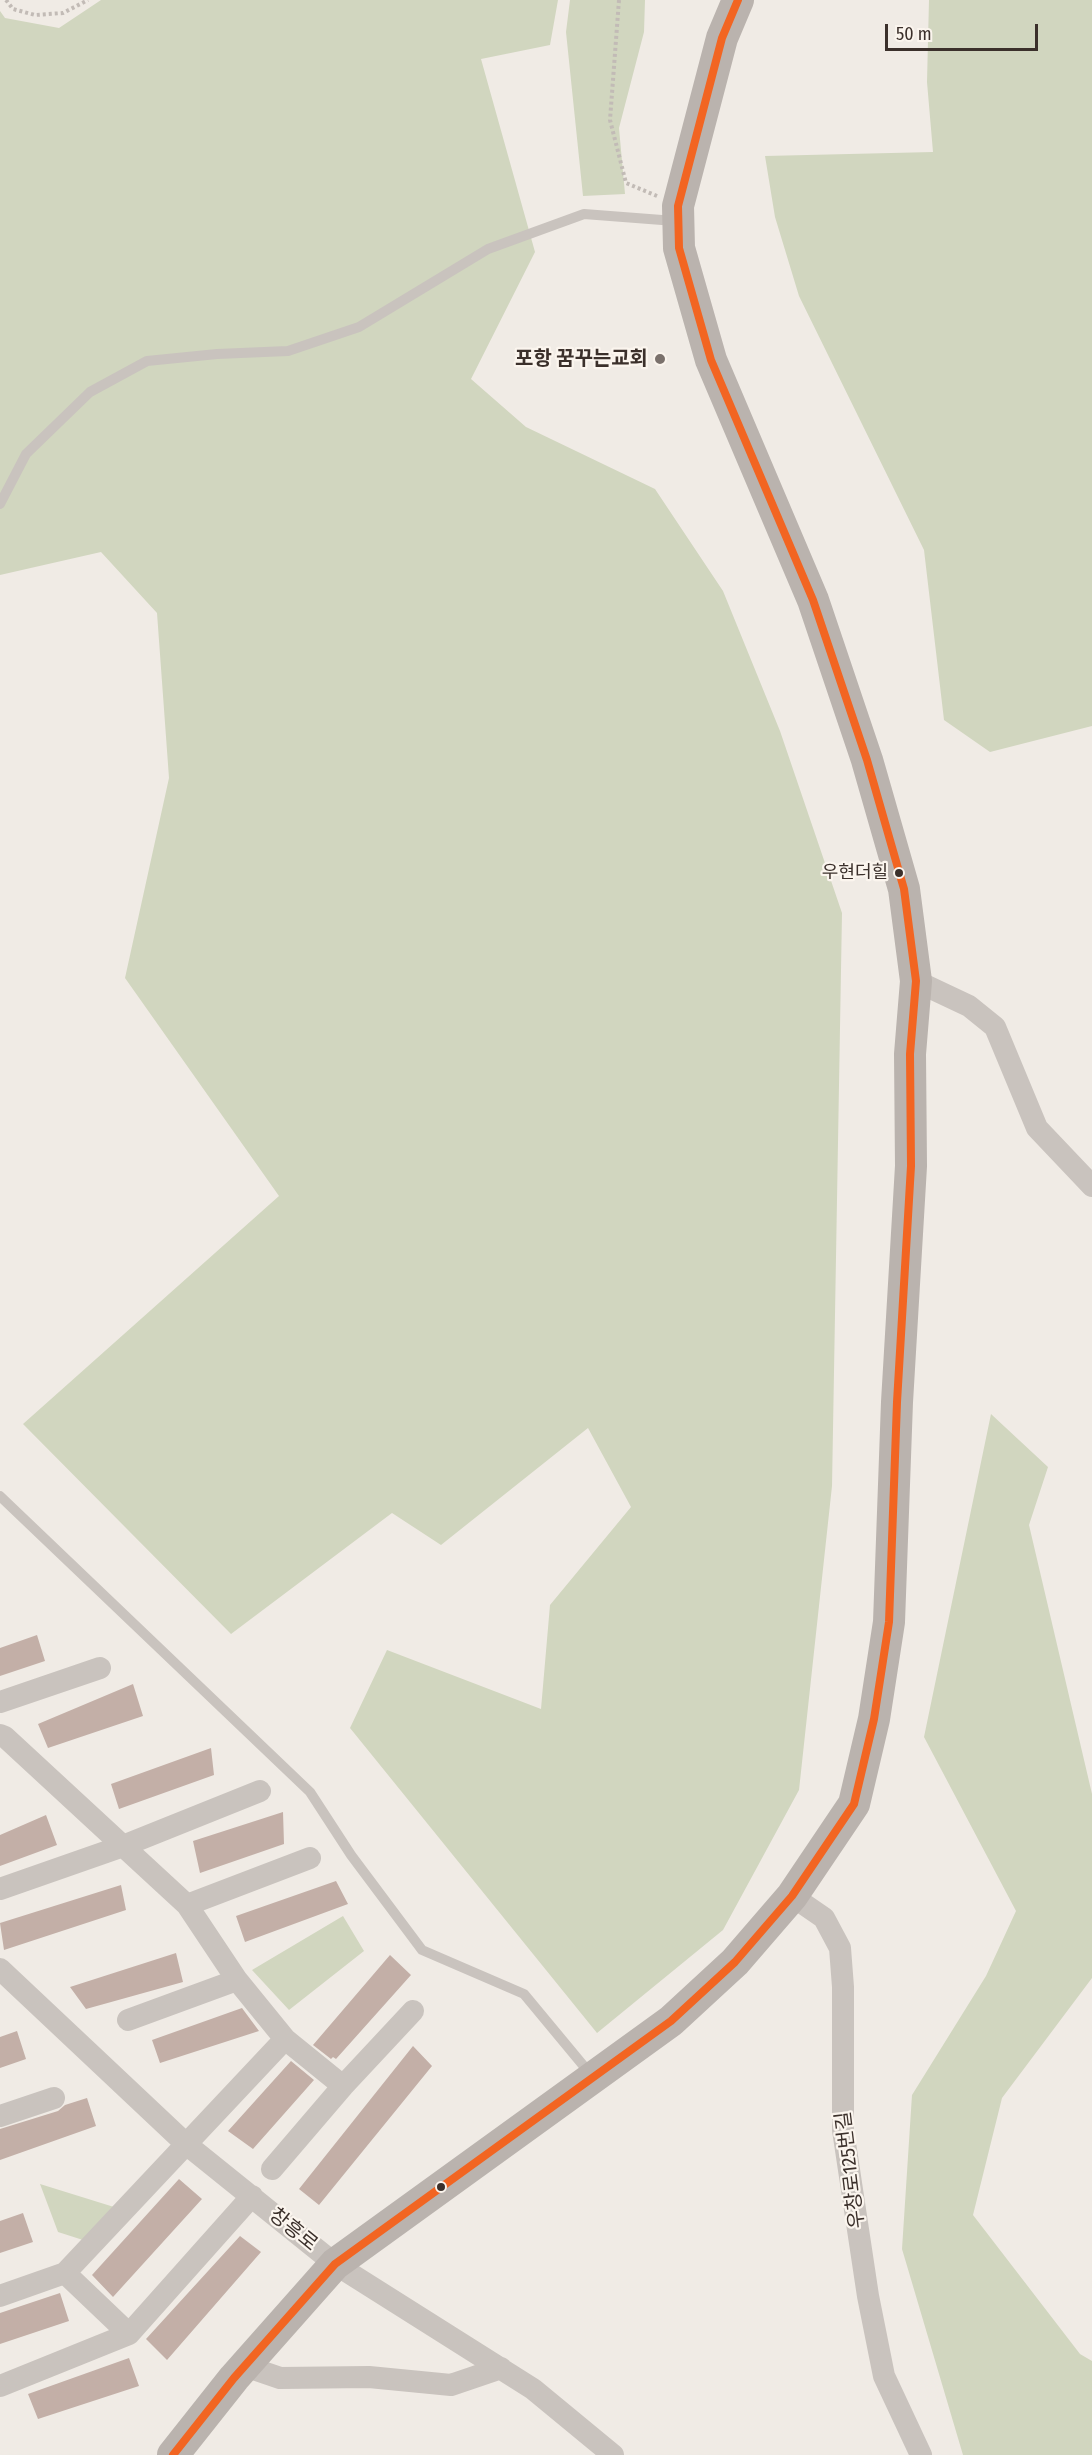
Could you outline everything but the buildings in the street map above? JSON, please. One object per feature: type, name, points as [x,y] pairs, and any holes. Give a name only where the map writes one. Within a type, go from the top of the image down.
[{"type":"main road","points":[[173,2455],[245,2366],[335,2264],[671,2021],[735,1962],[792,1896],[854,1804],[874,1719],[889,1622],[897,1402],[910,1166],[910,1054],[916,981],[904,889],[867,760],[813,600],[711,360],[680,248],[678,213],[722,38],[738,0]]},
{"type":"street","points":[[916,981],[969,1006],[995,1027],[1037,1128],[1092,1186]]},
{"type":"street","points":[[0,1702],[100,1668]]},
{"type":"street","points":[[0,1735],[5,1737],[187,1905],[237,1980],[285,2039],[343,2086]]},
{"type":"street","points":[[0,1889],[123,1846],[260,1791]]},
{"type":"street","points":[[187,1905],[310,1858]]},
{"type":"street","name":"우창로125번길","points":[[792,1896],[824,1918],[840,1948],[843,1987],[843,2130],[868,2296],[884,2376],[921,2455]]},
{"type":"street","name":"창흥로","points":[[0,1969],[186,2144],[335,2264],[533,2389],[613,2455]]},
{"type":"street","points":[[128,2020],[237,1980]]},
{"type":"street","points":[[272,2169],[343,2086],[413,2011]]},
{"type":"street","points":[[0,2296],[65,2274],[285,2039]]},
{"type":"street","points":[[0,2116],[54,2098]]},
{"type":"street","points":[[0,2386],[129,2334],[252,2196]]},
{"type":"street","points":[[65,2274],[129,2334]]},
{"type":"street","points":[[245,2366],[280,2378],[369,2377],[451,2385],[501,2368]]},
{"type":"lane","points":[[0,504],[26,454],[90,392],[147,361],[217,354],[288,351],[360,327],[488,249],[584,214],[678,213]]},
{"type":"lane","points":[[0,1496],[310,1792],[351,1855],[422,1950],[524,1994],[592,2076]]},
{"type":"path","points":[[6,0],[13,9],[35,15],[63,14],[88,0]]},
{"type":"path","points":[[619,0],[610,120],[626,183],[678,213]]},
{"type":"green space","points":[[101,0],[558,0],[550,45],[481,59],[535,252],[471,379],[526,427],[655,489],[723,591],[780,731],[842,913],[832,1486],[799,1790],[723,1930],[597,2033],[350,1728],[387,1650],[541,1709],[550,1605],[631,1507],[588,1428],[441,1545],[392,1513],[231,1634],[23,1424],[279,1196],[125,978],[169,778],[157,613],[101,552],[0,575],[0,11],[5,18],[59,28]]},
{"type":"green space","points":[[570,0],[645,0],[644,32],[619,128],[625,194],[583,196],[566,32]]},
{"type":"green space","points":[[929,0],[1092,0],[1092,726],[990,752],[944,720],[924,550],[799,296],[775,217],[765,156],[933,152],[927,82]]},
{"type":"green space","points":[[991,1414],[1048,1467],[1029,1525],[1092,1794],[1092,1978],[1002,2098],[973,2215],[1080,2354],[1092,2361],[1092,2455],[963,2455],[902,2249],[912,2095],[986,1976],[1016,1911],[924,1737]]},
{"type":"green space","points":[[343,1916],[364,1951],[289,2010],[252,1970]]},
{"type":"green space","points":[[40,2184],[114,2207],[83,2240],[58,2232]]},
{"type":"transit line","points":[[173,2455],[234,2378],[335,2264],[671,2021],[735,1962],[792,1896],[854,1804],[874,1719],[889,1622],[897,1402],[911,1166],[910,1054],[916,981],[904,889],[867,760],[813,600],[711,360],[679,248],[678,206],[722,38],[738,0]]},
{"type":"place","name":"포항 꿈꾸는교회","points":[[660,359]]},
{"type":"place","name":"우현더힐","points":[[899,873]]}]
